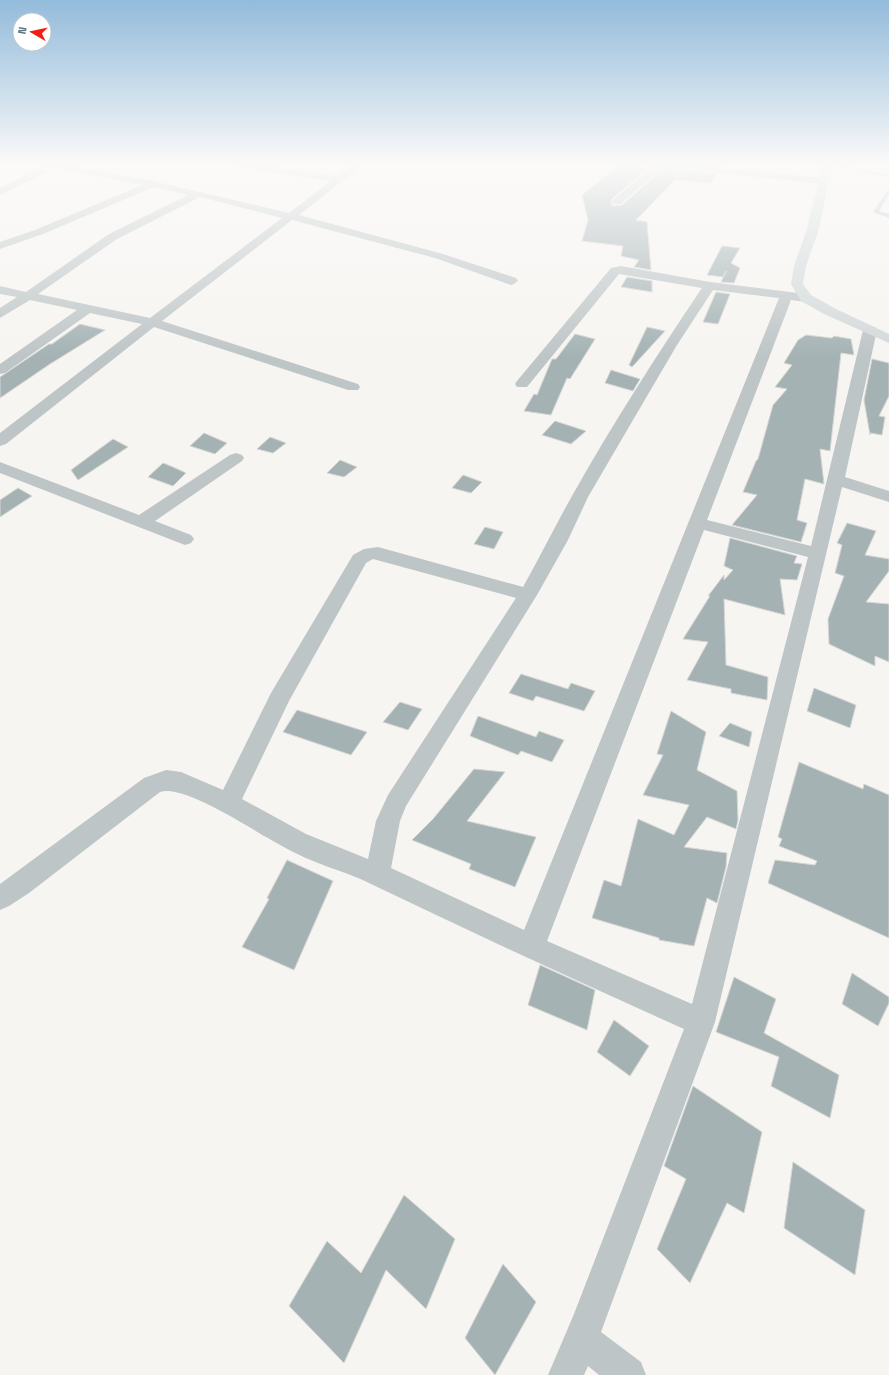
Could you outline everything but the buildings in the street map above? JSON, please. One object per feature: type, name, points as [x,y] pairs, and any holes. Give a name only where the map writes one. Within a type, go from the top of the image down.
[{"type":"main road","points":[[813,229],[797,277],[797,284],[800,290],[796,297],[889,339]]},
{"type":"street","points":[[0,246],[46,229]]},
{"type":"street","points":[[0,314],[30,296],[127,229]]},
{"type":"street","points":[[0,441],[272,229]]},
{"type":"street","points":[[338,229],[438,256],[512,281]]},
{"type":"street","points":[[522,384],[615,272],[621,270],[710,286],[796,297],[698,523],[531,947]]},
{"type":"street","points":[[377,874],[388,821],[396,802],[413,773],[528,595],[559,540],[580,498],[625,420],[670,345],[710,286]]},
{"type":"street","points":[[0,290],[152,322],[353,387]]},
{"type":"street","points":[[0,370],[87,309]]},
{"type":"street","points":[[566,1375],[701,1022],[836,480],[870,330]]},
{"type":"street","points":[[141,522],[236,458]]},
{"type":"street","points":[[0,467],[185,539]]},
{"type":"street","points":[[836,480],[889,497]]},
{"type":"street","points":[[698,523],[817,554]]},
{"type":"street","points":[[228,802],[279,699],[359,559],[364,555],[378,553],[528,595]]},
{"type":"street","points":[[0,898],[20,885],[152,785],[166,780],[181,782],[228,802],[297,842],[325,855],[377,874],[531,947],[701,1022]]},
{"type":"street","points":[[581,1339],[628,1375]]}]
